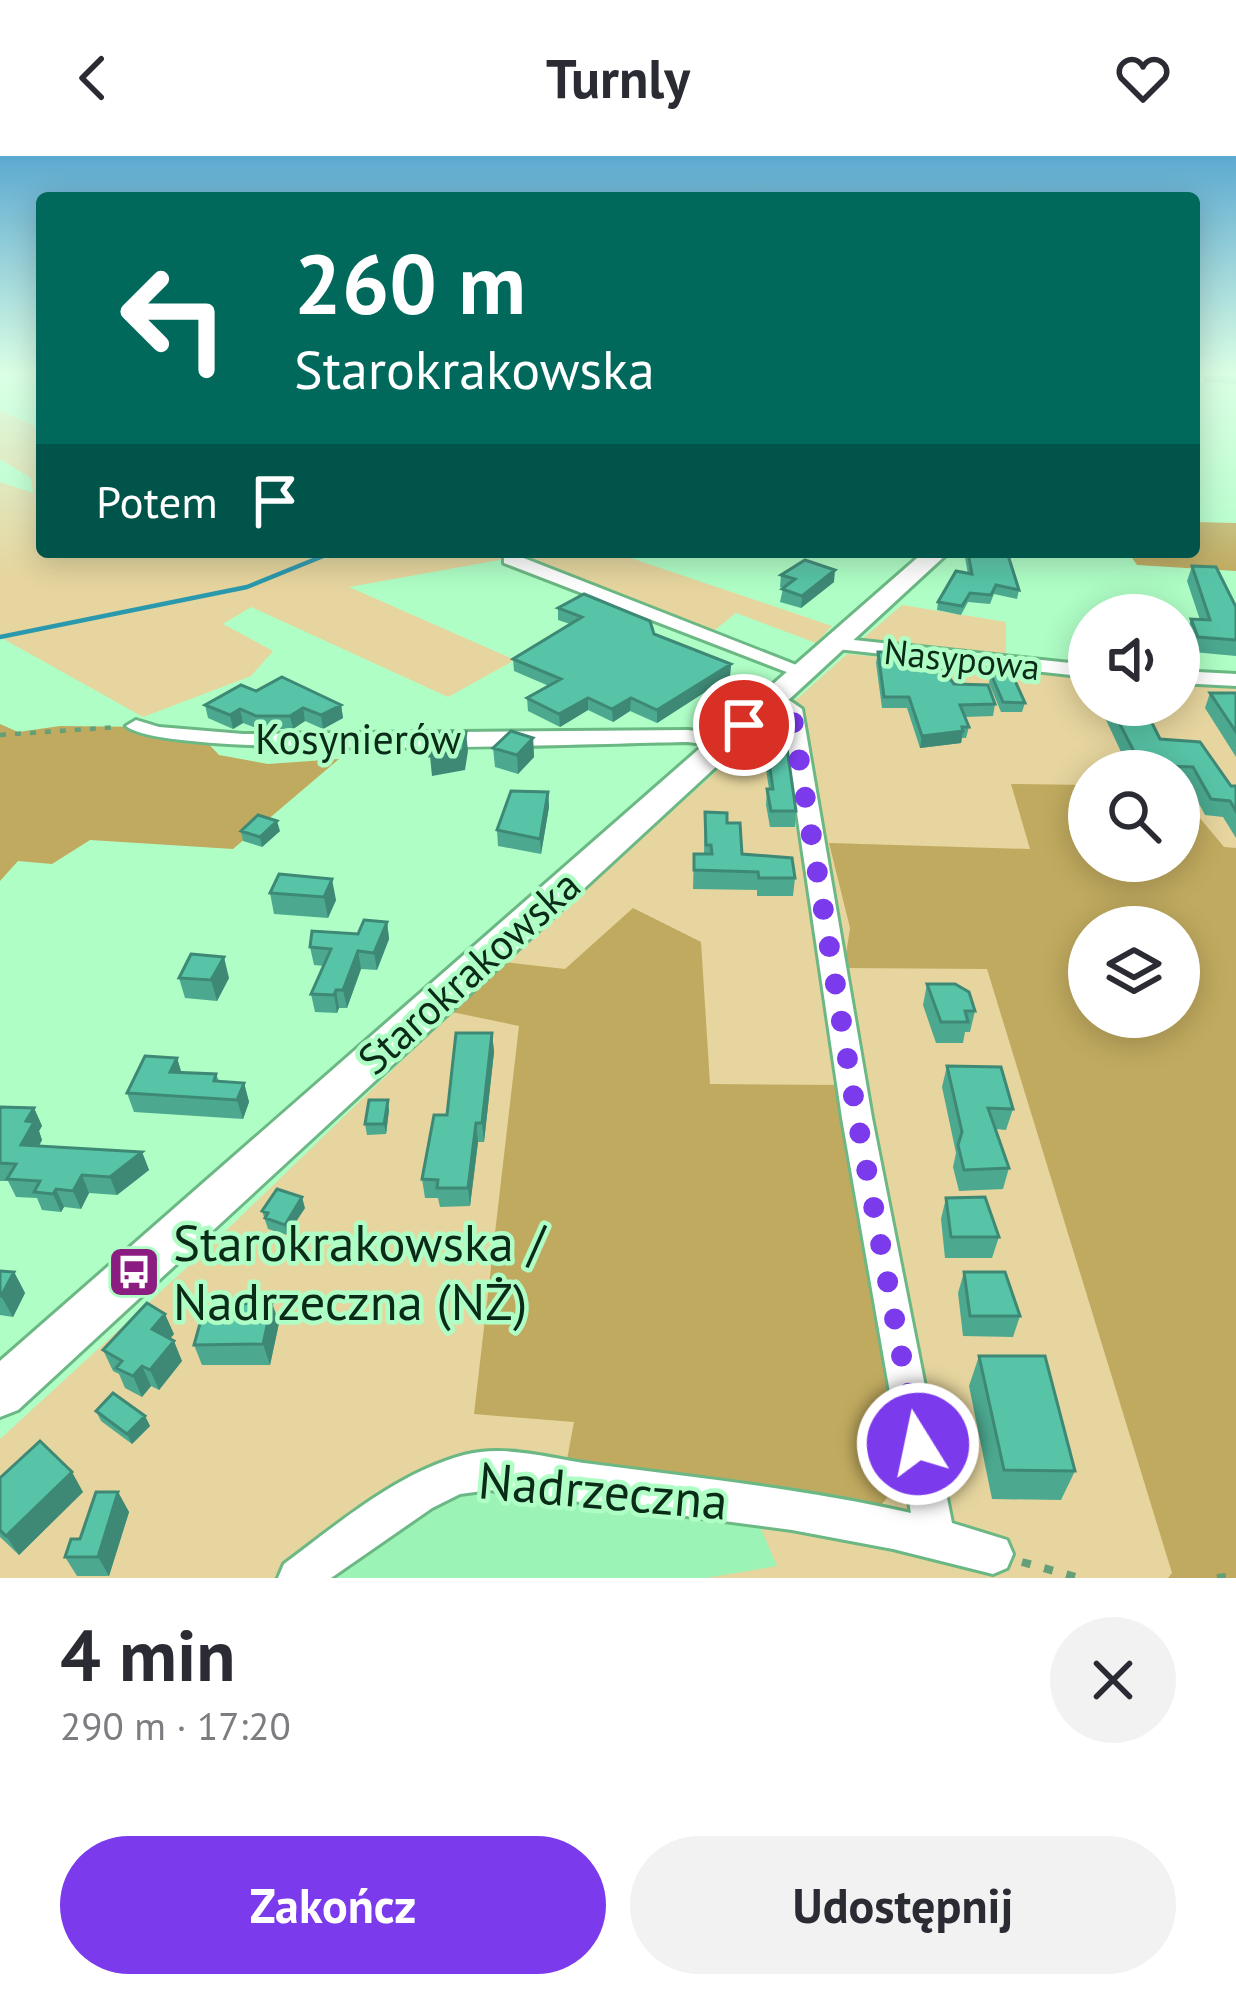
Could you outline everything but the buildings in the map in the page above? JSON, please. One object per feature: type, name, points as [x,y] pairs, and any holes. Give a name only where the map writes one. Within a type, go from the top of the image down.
[{"type":"street","name":"Starokrakowska","points":[[0,1393],[931,558]]},
{"type":"street","points":[[511,559],[790,684],[857,1118],[935,1537]]},
{"type":"street","name":"Nasypowa","points":[[836,644],[1068,669]]},
{"type":"street","points":[[1200,678],[1236,680]]},
{"type":"street","name":"Kosynierów","points":[[136,726],[156,734],[243,740],[688,736],[726,741]]},
{"type":"street","name":"Nadrzeczna","points":[[298,1578],[361,1532],[447,1480],[489,1471],[737,1501],[935,1537],[993,1554]]},
{"type":"path","points":[[0,735],[136,726]]},
{"type":"path","points":[[993,1554],[1079,1578]]},
{"type":"path","points":[[1217,1578],[1236,1576]]},
{"type":"shaded area","points":[[0,441],[36,441],[36,558],[504,558],[349,587],[515,660],[448,697],[251,607],[223,624],[273,651],[251,676],[143,717],[0,637],[0,482],[33,493],[31,478],[0,459]]},
{"type":"shaded area","points":[[1200,522],[1236,523],[1236,571],[1137,565],[1132,558],[1200,558]]},
{"type":"shaded area","points":[[514,558],[631,558],[832,626],[816,643],[736,613],[710,634]]},
{"type":"shaded area","points":[[902,605],[1006,622],[1006,658],[866,646],[861,640]]},
{"type":"shaded area","points":[[847,654],[1068,674],[1068,726],[1200,726],[1200,683],[1236,686],[1236,1578],[706,1578],[777,1566],[756,1517],[470,1488],[354,1527],[277,1578],[0,1578],[0,1439],[208,1248],[504,962]]},
{"type":"shaded area","points":[[0,724],[18,732],[60,726],[153,727],[202,737],[219,755],[268,764],[339,759],[233,849],[90,840],[52,864],[18,861],[0,881]]},
{"type":"shaded area","points":[[1011,784],[1068,785],[1068,882],[1200,882],[1200,818],[1224,847],[1236,848],[1236,1578],[1168,1578],[1172,1573],[987,969],[844,968],[850,928],[829,843],[1030,849]]},
{"type":"shaded area","points":[[633,908],[701,942],[710,1084],[843,1085],[908,1473],[881,1505],[749,1482],[566,1465],[574,1422],[474,1414],[519,1026],[452,1012],[504,962],[565,969]]},
{"type":"shaded area","points":[[470,1488],[756,1517],[1016,1578],[322,1578]]},
{"type":"waterway","points":[[0,637],[247,587],[318,558]]},
{"type":"place","name":"Starokrakowska / Nadrzeczna (NŻ)","points":[[134,1272]]},
{"type":"route","points":[[744,725],[776,697],[791,709],[857,1118],[918,1444]]}]
